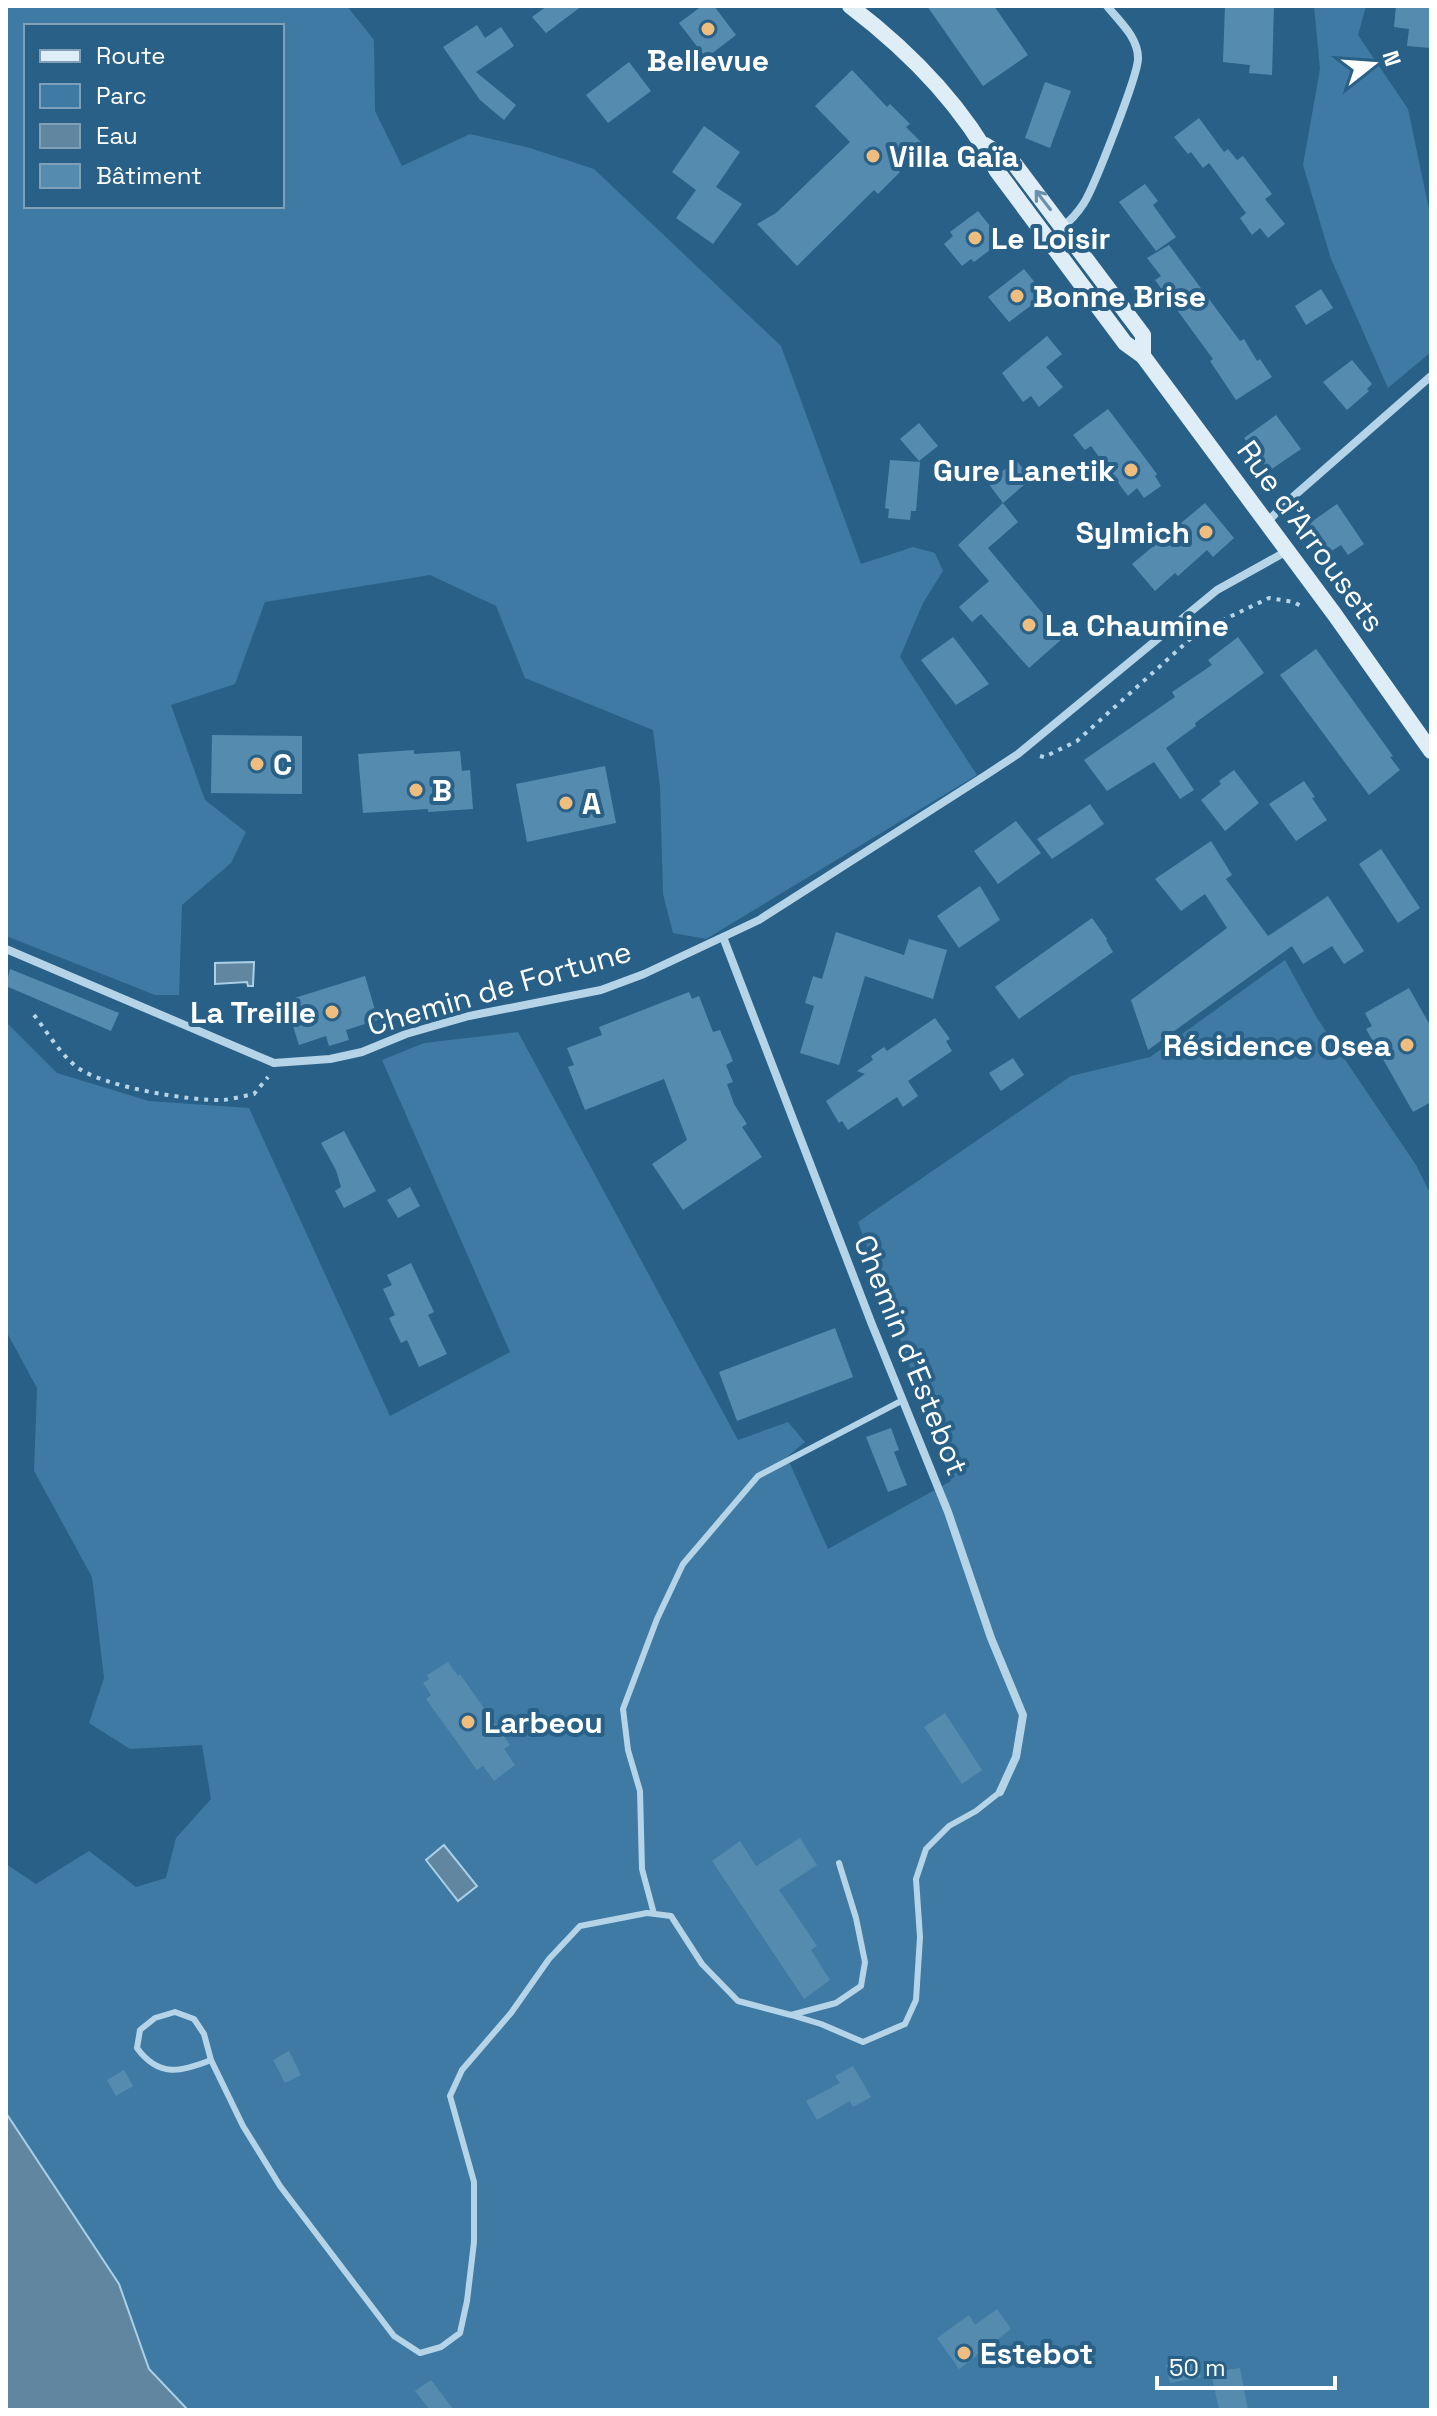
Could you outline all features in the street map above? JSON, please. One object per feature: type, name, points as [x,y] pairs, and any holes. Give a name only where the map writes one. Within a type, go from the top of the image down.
[{"type":"main road","name":"Rue d'Arrousets","points":[[850,6],[910,55],[983,143],[997,171],[1047,239],[1125,343],[1143,356],[1288,550],[1431,751]]},
{"type":"main road","name":"Rue d'Arrousets","points":[[983,143],[1013,162],[1063,226],[1143,335],[1143,356]]},
{"type":"main road","points":[[1047,239],[1063,226]]},
{"type":"street","points":[[1063,226],[1085,201],[1139,60],[1129,33],[1107,6]]},
{"type":"street","points":[[1267,522],[1431,376]]},
{"type":"street","name":"Chemin de Fortune","points":[[6,949],[274,1063],[330,1059],[469,1016],[601,990],[759,920],[1018,754],[1217,590],[1288,550]]},
{"type":"street","name":"Chemin d'Estebot","points":[[723,937],[948,1512],[991,1638],[1023,1715],[1016,1757],[1000,1792]]},
{"type":"lane","points":[[654,1914],[642,1869],[640,1791],[628,1750],[623,1709],[657,1619],[683,1564],[758,1476],[903,1400]]},
{"type":"lane","points":[[211,2060],[183,2071],[165,2069],[147,2062],[137,2048],[140,2030],[155,2018],[175,2012],[194,2019],[204,2034],[211,2060],[243,2126],[280,2186],[394,2336],[420,2353],[441,2347],[460,2333],[474,2242],[474,2182],[450,2096],[462,2070],[511,2013],[549,1959],[580,1926],[647,1913],[671,1916],[702,1964],[738,2001],[821,2024],[863,2042],[905,2024],[916,2000],[920,1937],[916,1879],[926,1849],[949,1826],[976,1811],[1000,1792]]},
{"type":"lane","points":[[791,2015],[836,2003],[861,1986],[865,1962],[856,1918],[839,1863]]},
{"type":"path","points":[[1018,754],[1044,757],[1077,741],[1198,632],[1251,605],[1269,598],[1294,602],[1323,623],[1335,615]]},
{"type":"path","points":[[34,1015],[63,1053],[80,1069],[121,1084],[179,1096],[224,1100],[254,1094],[274,1063]]},
{"type":"green space","points":[[6,6],[347,6],[374,40],[375,111],[402,166],[470,134],[530,148],[594,169],[781,346],[861,564],[913,547],[935,553],[943,571],[923,603],[900,657],[977,775],[706,939],[673,933],[663,894],[660,786],[653,730],[525,678],[496,606],[430,575],[265,602],[235,684],[171,705],[205,800],[246,832],[231,863],[182,905],[179,995],[155,995],[6,936]]},
{"type":"green space","points":[[1314,6],[1366,6],[1358,35],[1408,109],[1431,219],[1431,352],[1388,388],[1331,259],[1303,165],[1320,69]]},
{"type":"green space","points":[[1285,960],[1317,1018],[1416,1165],[1431,1195],[1431,2410],[188,2410],[149,2369],[119,2284],[6,2113],[6,1864],[36,1884],[89,1851],[136,1887],[166,1878],[176,1838],[211,1799],[202,1745],[130,1749],[89,1723],[104,1678],[92,1577],[34,1471],[37,1388],[6,1331],[6,1022],[57,1073],[149,1101],[249,1108],[390,1416],[510,1352],[382,1060],[424,1043],[518,1032],[738,1440],[788,1422],[805,1442],[787,1457],[828,1549],[951,1481],[858,1222],[1071,1076],[1150,1057]]},
{"type":"water","points":[[254,962],[253,986],[248,986],[247,982],[215,984],[215,963]]},
{"type":"water","points":[[444,1845],[477,1886],[458,1901],[426,1860]]},
{"type":"water","points":[[6,2113],[119,2284],[149,2369],[188,2410],[6,2410]]},
{"type":"building","points":[[547,6],[582,6],[546,33],[532,17]]},
{"type":"building","name":"Bellevue","points":[[702,6],[714,6],[736,35],[706,58],[679,23]]},
{"type":"building","points":[[927,6],[994,6],[1028,55],[983,86]]},
{"type":"building","points":[[1225,6],[1274,6],[1272,75],[1249,73],[1250,65],[1223,62]]},
{"type":"building","points":[[1396,6],[1431,6],[1431,48],[1407,46],[1409,29],[1394,27]]},
{"type":"building","points":[[477,25],[485,38],[501,27],[514,46],[476,72],[516,105],[504,120],[480,100],[443,47]]},
{"type":"building","points":[[629,62],[651,91],[608,123],[586,95]]},
{"type":"building","name":"Villa Gaïa","points":[[852,70],[887,107],[890,104],[910,124],[906,127],[923,144],[897,169],[900,172],[878,194],[874,190],[797,266],[757,224],[776,213],[850,142],[815,106]]},
{"type":"building","points":[[1045,82],[1071,91],[1050,148],[1025,138]]},
{"type":"building","points":[[1199,118],[1224,152],[1228,149],[1237,160],[1243,156],[1272,194],[1265,199],[1285,224],[1268,238],[1260,228],[1252,235],[1240,218],[1246,213],[1209,163],[1203,168],[1174,137]]},
{"type":"building","points":[[704,126],[740,152],[716,187],[742,204],[713,244],[676,218],[696,190],[672,172]]},
{"type":"building","points":[[1145,184],[1158,201],[1153,205],[1176,237],[1156,251],[1119,202]]},
{"type":"building","name":"Le Loisir","points":[[978,211],[1002,241],[974,262],[971,259],[962,266],[944,244],[953,236],[950,232]]},
{"type":"building","points":[[1169,245],[1240,341],[1244,339],[1257,361],[1260,359],[1272,377],[1236,400],[1210,361],[1213,359],[1155,280],[1161,276],[1147,258]]},
{"type":"building","name":"Bonne Brise","points":[[1024,269],[1045,295],[1009,322],[988,297]]},
{"type":"building","points":[[1321,289],[1333,308],[1306,325],[1295,306]]},
{"type":"building","points":[[1047,336],[1062,354],[1046,367],[1063,387],[1039,407],[1031,396],[1023,402],[1002,373]]},
{"type":"building","points":[[1352,360],[1372,384],[1367,389],[1369,391],[1347,410],[1323,382]]},
{"type":"building","points":[[1108,409],[1157,474],[1155,476],[1161,486],[1144,498],[1137,488],[1128,496],[1091,446],[1085,450],[1073,435]]},
{"type":"building","points":[[1276,415],[1301,449],[1269,471],[1244,438]]},
{"type":"building","points":[[919,423],[938,446],[919,461],[900,439]]},
{"type":"building","points":[[890,460],[920,462],[916,511],[911,511],[910,520],[888,518],[889,509],[885,508]]},
{"type":"building","points":[[1016,460],[1031,479],[1003,503],[988,483]]},
{"type":"building","points":[[1003,503],[1018,522],[988,548],[1063,638],[1029,668],[981,614],[972,622],[959,607],[989,581],[958,545]]},
{"type":"building","points":[[1205,503],[1234,538],[1213,557],[1207,550],[1178,576],[1175,573],[1155,591],[1132,564]]},
{"type":"building","points":[[1337,504],[1364,544],[1348,555],[1341,545],[1327,554],[1307,525]]},
{"type":"building","points":[[953,637],[989,684],[956,705],[921,660]]},
{"type":"building","points":[[1238,637],[1264,673],[1166,748],[1194,790],[1180,799],[1154,762],[1107,791],[1084,760],[1175,697],[1172,692],[1212,665],[1208,660]]},
{"type":"building","points":[[1316,649],[1400,770],[1369,795],[1280,675]]},
{"type":"building","name":"C","points":[[212,735],[302,736],[302,794],[211,793]]},
{"type":"building","name":"B","points":[[414,750],[414,754],[460,751],[462,771],[470,770],[473,809],[363,813],[358,754]]},
{"type":"building","name":"A","points":[[605,766],[616,823],[527,842],[516,784]]},
{"type":"building","points":[[1234,770],[1259,803],[1225,831],[1201,800]]},
{"type":"building","points":[[1304,781],[1327,820],[1296,841],[1269,804]]},
{"type":"building","points":[[1090,804],[1104,824],[1052,859],[1037,839]]},
{"type":"building","points":[[1016,821],[1041,853],[998,884],[974,851]]},
{"type":"building","points":[[1211,841],[1232,875],[1226,879],[1268,936],[1328,896],[1364,951],[1344,964],[1332,946],[1303,964],[1292,946],[1148,1050],[1131,1000],[1227,928],[1205,894],[1181,911],[1155,879]]},
{"type":"building","points":[[1381,849],[1420,908],[1398,923],[1359,864]]},
{"type":"building","points":[[980,886],[1000,920],[959,948],[937,916]]},
{"type":"building","points":[[1092,918],[1113,952],[1019,1019],[995,987]]},
{"type":"building","points":[[836,932],[904,955],[909,939],[947,950],[933,999],[865,976],[839,1065],[800,1053],[814,1006],[805,1003],[813,976],[822,979]]},
{"type":"building","points":[[10,969],[119,1013],[111,1031],[6,986]]},
{"type":"building","name":"La Treille","points":[[365,976],[378,1020],[346,1030],[349,1040],[329,1046],[326,1036],[299,1045],[285,1001]]},
{"type":"building","name":"Résidence Osea","points":[[1409,988],[1431,1027],[1431,1102],[1413,1112],[1366,1029],[1372,1026],[1365,1013]]},
{"type":"building","points":[[689,992],[692,999],[699,996],[713,1032],[720,1030],[733,1061],[726,1065],[733,1082],[727,1084],[734,1104],[747,1124],[742,1127],[762,1157],[683,1210],[652,1164],[687,1140],[664,1079],[585,1110],[568,1067],[574,1065],[567,1048],[602,1035],[599,1027]]},
{"type":"building","points":[[935,1018],[950,1039],[946,1041],[952,1051],[908,1081],[918,1096],[903,1107],[897,1097],[848,1130],[842,1121],[839,1123],[826,1101],[865,1074],[857,1071],[873,1060],[871,1056],[884,1047],[887,1051]]},
{"type":"building","points":[[1013,1058],[1024,1075],[1001,1091],[989,1073]]},
{"type":"building","points":[[344,1131],[376,1191],[344,1208],[335,1191],[341,1187],[336,1170],[321,1143]]},
{"type":"building","points":[[410,1187],[420,1206],[398,1218],[387,1200]]},
{"type":"building","points":[[411,1263],[434,1312],[428,1315],[447,1354],[419,1367],[407,1340],[401,1343],[389,1318],[395,1315],[383,1289],[392,1285],[387,1275]]},
{"type":"building","points":[[835,1328],[853,1377],[737,1421],[719,1372]]},
{"type":"building","points":[[891,1428],[899,1450],[894,1452],[907,1485],[888,1492],[866,1437]]},
{"type":"building","name":"Larbeou","points":[[448,1662],[458,1676],[460,1674],[510,1745],[504,1749],[515,1765],[494,1781],[483,1766],[477,1770],[426,1699],[431,1695],[423,1683],[429,1679],[427,1675]]},
{"type":"building","points":[[945,1713],[982,1770],[962,1784],[924,1727]]},
{"type":"building","points":[[800,1838],[817,1865],[779,1890],[817,1946],[811,1950],[830,1980],[804,1999],[712,1861],[740,1841],[756,1866]]},
{"type":"building","points":[[289,2051],[301,2075],[285,2083],[273,2060]]},
{"type":"building","points":[[853,2066],[871,2097],[853,2107],[850,2101],[817,2120],[806,2101],[840,2083],[835,2076]]},
{"type":"building","points":[[124,2070],[133,2086],[116,2096],[107,2080]]},
{"type":"building","name":"Estebot","points":[[997,2309],[1011,2329],[959,2369],[937,2338],[969,2315],[975,2325]]},
{"type":"building","points":[[1197,2359],[1201,2377],[1170,2383],[1166,2365]]},
{"type":"building","points":[[1240,2368],[1248,2410],[1219,2410],[1211,2372]]},
{"type":"building","points":[[431,2380],[454,2410],[430,2410],[415,2391]]},
{"type":"place","name":"Bellevue","points":[[708,29]]},
{"type":"place","name":"Villa Gaïa","points":[[873,156]]},
{"type":"place","name":"Le Loisir","points":[[975,238]]},
{"type":"place","name":"Bonne Brise","points":[[1017,296]]},
{"type":"place","name":"Gure Lanetik","points":[[1131,470]]},
{"type":"place","name":"Sylmich","points":[[1206,532]]},
{"type":"place","name":"La Chaumine","points":[[1029,625]]},
{"type":"place","name":"C","points":[[257,764]]},
{"type":"place","name":"B","points":[[416,790]]},
{"type":"place","name":"A","points":[[566,803]]},
{"type":"place","name":"La Treille","points":[[332,1012]]},
{"type":"place","name":"Résidence Osea","points":[[1407,1045]]},
{"type":"place","name":"Larbeou","points":[[468,1722]]},
{"type":"place","name":"Estebot","points":[[964,2353]]}]
